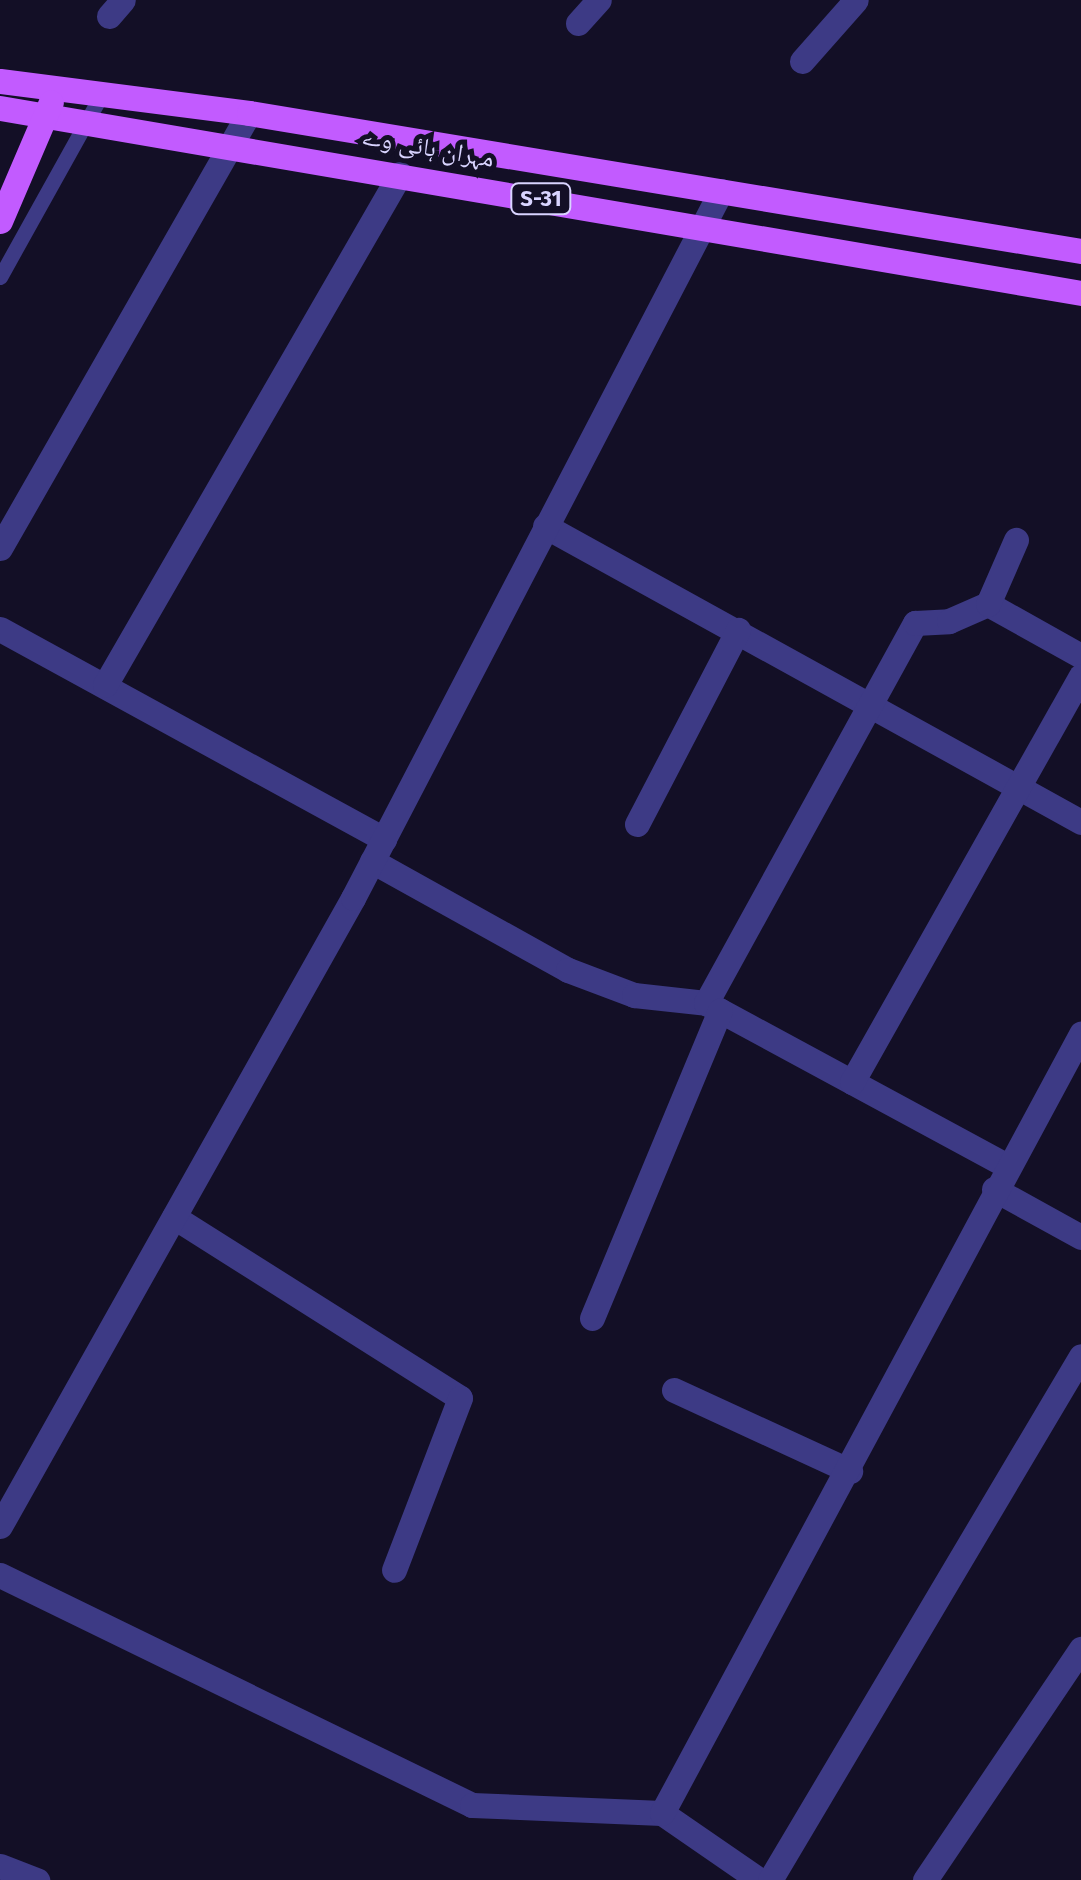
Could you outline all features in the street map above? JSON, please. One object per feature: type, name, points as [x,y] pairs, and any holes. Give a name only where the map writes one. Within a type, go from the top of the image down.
[{"type":"main road","name":"مہران ہائی وے","points":[[8,82],[249,114],[1081,250]]},
{"type":"main road","points":[[0,221],[26,166],[43,116],[58,90]]},
{"type":"main road","name":"مہران ہائی وے","points":[[1,110],[234,144],[1081,293]]},
{"type":"street","points":[[578,23],[599,0]]},
{"type":"street","points":[[802,61],[856,0]]},
{"type":"street","points":[[0,548],[249,114]]},
{"type":"street","points":[[105,686],[400,174]]},
{"type":"street","points":[[0,1526],[378,850],[721,191]]},
{"type":"street","points":[[545,526],[1081,822]]},
{"type":"street","points":[[592,1318],[713,1007],[868,701],[916,623],[949,620],[988,604],[1016,540]]},
{"type":"street","points":[[988,604],[1081,656]]},
{"type":"street","points":[[0,629],[105,686],[568,970],[634,995],[713,1007],[1007,1166]]},
{"type":"street","points":[[637,824],[738,630]]},
{"type":"street","points":[[852,1082],[1081,676]]},
{"type":"street","points":[[662,1813],[850,1470],[994,1189],[1081,1034]]},
{"type":"street","points":[[994,1189],[1081,1237]]},
{"type":"street","points":[[174,1217],[460,1398],[394,1570]]},
{"type":"street","points":[[770,1880],[1081,1356]]},
{"type":"street","points":[[674,1390],[850,1470]]},
{"type":"street","points":[[0,1575],[472,1805],[662,1813],[759,1880]]},
{"type":"street","points":[[925,1880],[1081,1649]]},
{"type":"street","points":[[0,1866],[37,1880]]},
{"type":"lane","points":[[1,110],[8,82]]},
{"type":"lane","points":[[0,276],[100,97]]}]
